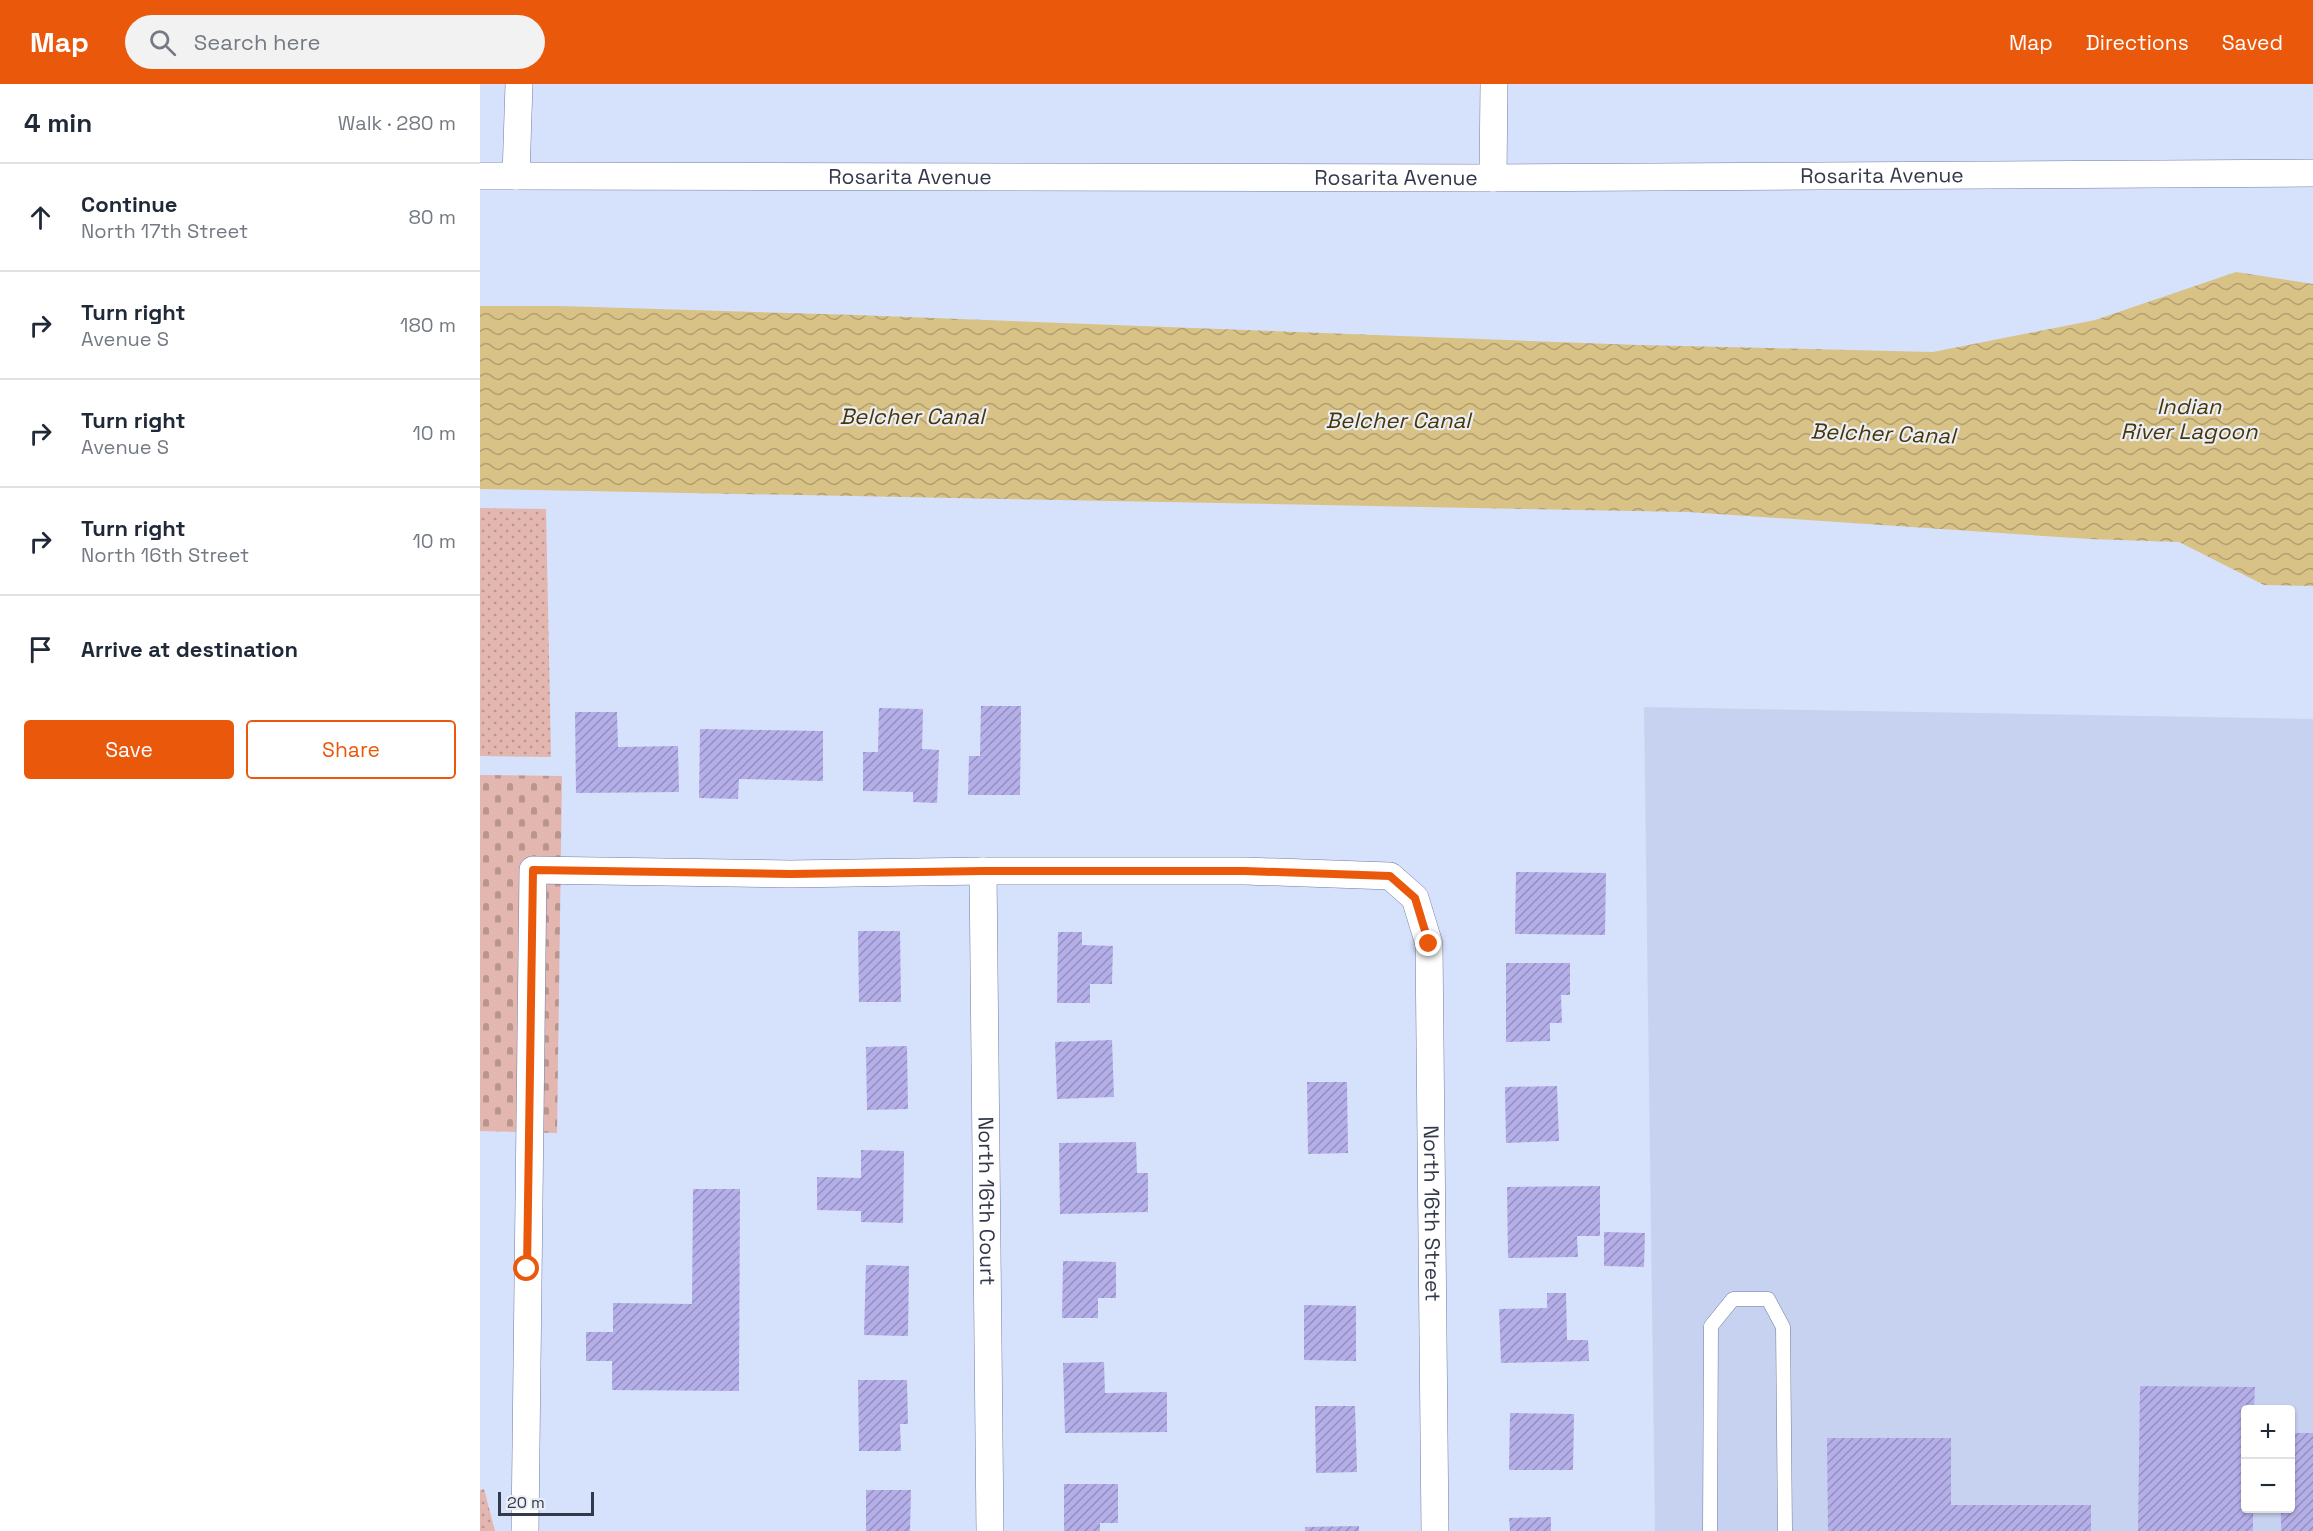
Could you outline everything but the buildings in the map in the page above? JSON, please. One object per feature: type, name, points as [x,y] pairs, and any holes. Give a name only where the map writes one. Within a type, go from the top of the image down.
[{"type":"street","points":[[516,176],[519,84]]},
{"type":"street","points":[[1493,178],[1494,84]]},
{"type":"street","name":"Rosarita Avenue","points":[[480,176],[1493,178],[2313,173]]},
{"type":"street","points":[[525,1531],[533,870],[790,874],[983,871]]},
{"type":"street","name":"North 16th Street","points":[[983,871],[1245,871],[1390,876],[1415,898],[1429,944],[1435,1531]]},
{"type":"street","name":"North 16th Court","points":[[983,871],[990,1531]]},
{"type":"lane","points":[[1710,1531],[1711,1326],[1733,1299],[1768,1299],[1784,1327],[1785,1531]]},
{"type":"shaded area","points":[[1644,707],[2313,719],[2313,1531],[1655,1531]]},
{"type":"green space","points":[[480,508],[546,509],[551,757],[480,756]]},
{"type":"green space","points":[[480,775],[562,776],[557,1133],[480,1131]]},
{"type":"green space","points":[[484,1489],[495,1531],[480,1531],[480,1490]]},
{"type":"water","name":"Indian River Lagoon","points":[[2236,272],[2313,284],[2313,586],[2264,585],[2179,542],[2089,539],[1688,512],[480,489],[480,306],[560,306],[856,315],[1638,345],[1933,352],[2095,320]]},
{"type":"route","points":[[527,1269],[533,870],[790,874],[1245,871],[1390,876],[1415,898],[1429,944]]},
{"type":"water label","name":"Belcher Canal","points":[[912,416]]},
{"type":"water label","name":"Belcher Canal","points":[[1398,420]]},
{"type":"water label","name":"Belcher Canal","points":[[1883,433]]}]
